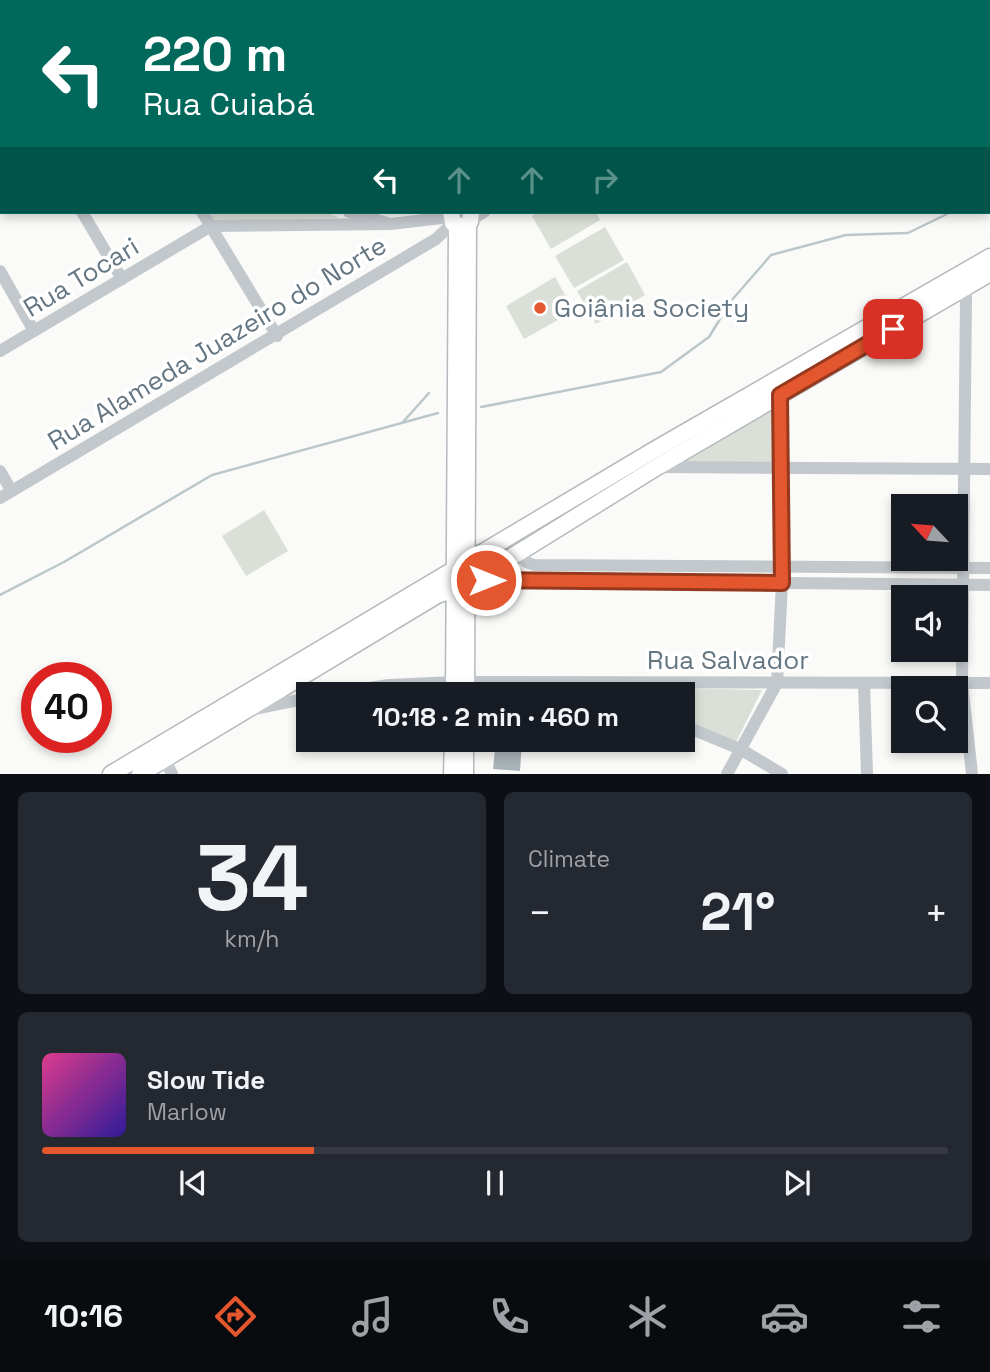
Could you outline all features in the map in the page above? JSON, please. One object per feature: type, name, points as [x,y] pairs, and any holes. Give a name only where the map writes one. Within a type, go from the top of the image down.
[{"type":"main road","points":[[463,218],[469,562]]},
{"type":"main road","points":[[460,682],[458,581],[463,218]]},
{"type":"main road","points":[[139,774],[458,581],[469,562],[656,449],[990,257]]},
{"type":"main road","points":[[111,774],[165,760],[458,581],[522,551],[657,467],[990,273]]},
{"type":"main road","points":[[452,774],[453,752]]},
{"type":"main road","points":[[464,774],[465,752]]},
{"type":"street","points":[[83,214],[122,279]]},
{"type":"street","points":[[203,214],[277,336]]},
{"type":"street","points":[[356,214],[391,224]]},
{"type":"street","points":[[211,226],[408,224],[463,218]]},
{"type":"street","name":"Rua Alameda Juazeiro do Norte","points":[[6,494],[277,336],[436,239],[463,218]]},
{"type":"street","points":[[408,224],[436,239]]},
{"type":"street","name":"Rua Tocari","points":[[0,351],[211,226]]},
{"type":"street","points":[[0,271],[34,331]]},
{"type":"street","points":[[961,289],[966,297],[966,494]]},
{"type":"street","points":[[727,774],[778,682],[782,583],[780,395]]},
{"type":"street","points":[[657,467],[990,470]]},
{"type":"street","points":[[0,471],[6,494]]},
{"type":"street","points":[[522,551],[526,562],[534,565],[891,568]]},
{"type":"street","points":[[968,568],[990,568]]},
{"type":"street","points":[[458,581],[965,585],[965,571]]},
{"type":"street","points":[[968,585],[990,585]]},
{"type":"street","name":"Rua Salvador","points":[[695,682],[891,683]]},
{"type":"street","points":[[863,683],[867,774]]},
{"type":"street","name":"Rua Salvador","points":[[968,683],[990,683]]},
{"type":"street","points":[[243,711],[296,700]]},
{"type":"street","points":[[695,730],[740,749],[782,774]]},
{"type":"street","points":[[968,738],[972,774]]},
{"type":"shaded area","points":[[208,214],[330,214],[340,218],[213,221]]},
{"type":"shaded area","points":[[597,214],[600,220],[551,249],[532,216]]},
{"type":"shaded area","points":[[605,227],[624,260],[574,288],[555,256]]},
{"type":"shaded area","points":[[627,262],[645,295],[596,324],[577,291]]},
{"type":"shaded area","name":"Goiânia Society","points":[[555,277],[574,311],[524,339],[506,306]]},
{"type":"shaded area","points":[[776,402],[774,466],[675,463]]},
{"type":"shaded area","points":[[264,510],[288,551],[246,576],[222,536]]},
{"type":"shaded area","points":[[695,689],[762,690],[735,744],[695,727]]},
{"type":"building","points":[[495,752],[521,752],[520,771],[493,769]]},
{"type":"waterway","points":[[481,407],[661,372],[709,337],[731,301],[771,255],[846,235],[908,233],[947,214]]},
{"type":"waterway","points":[[403,422],[429,393]]},
{"type":"waterway","points":[[0,595],[64,562],[212,475],[438,413]]},
{"type":"place","name":"Goiânia Society","points":[[540,308]]},
{"type":"route","points":[[486,580],[782,583],[780,395],[893,329]]}]
